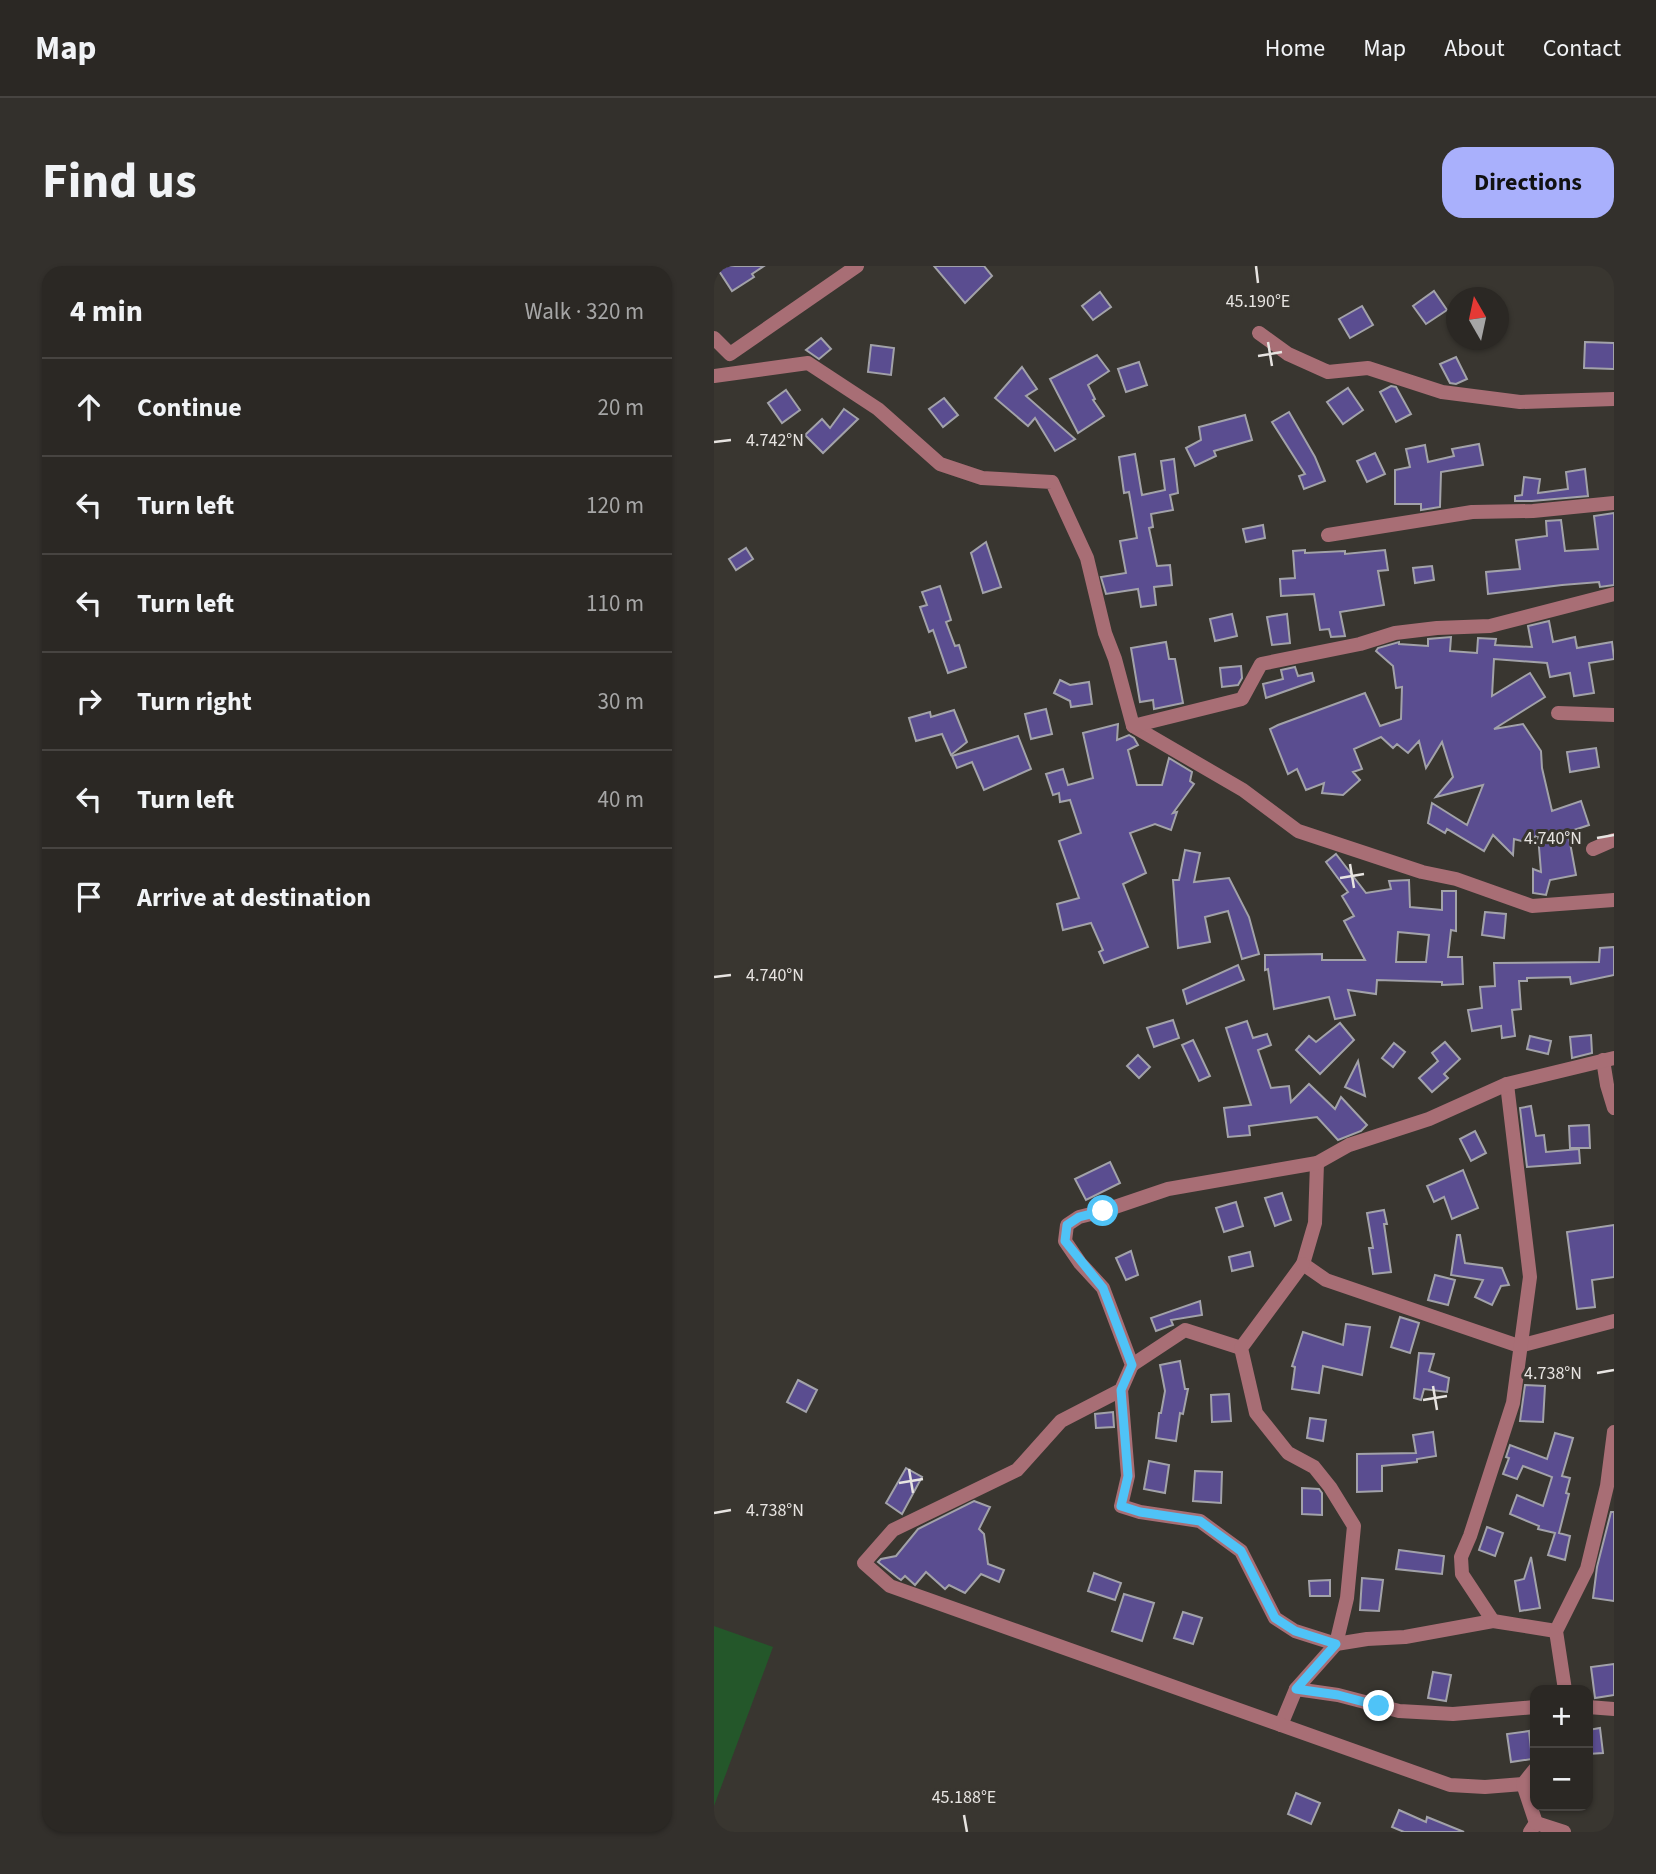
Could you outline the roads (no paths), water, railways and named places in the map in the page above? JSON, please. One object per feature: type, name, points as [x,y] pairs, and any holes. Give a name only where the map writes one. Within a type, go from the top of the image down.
[{"type":"street","points":[[714,338],[730,354],[857,266]]},
{"type":"street","points":[[1259,333],[1288,354],[1328,372],[1368,368],[1442,392],[1520,402],[1614,399]]},
{"type":"street","points":[[714,376],[808,363],[878,409],[940,464],[982,478],[1052,482],[1087,558],[1105,633],[1133,726],[1243,790],[1298,831],[1422,872],[1456,879],[1532,906],[1614,900]]},
{"type":"street","points":[[1328,535],[1472,512],[1533,511],[1614,503]]},
{"type":"street","points":[[1133,726],[1242,698],[1261,664],[1360,644],[1395,633],[1490,626],[1614,594]]},
{"type":"street","points":[[1558,713],[1614,715]]},
{"type":"street","points":[[1593,849],[1614,840]]},
{"type":"street","points":[[1132,1365],[1103,1288],[1065,1241],[1067,1225],[1079,1217],[1168,1189],[1317,1163],[1349,1145],[1429,1119],[1507,1084],[1609,1059],[1607,1085],[1614,1108]]},
{"type":"street","points":[[1493,1621],[1462,1574],[1461,1558],[1513,1403],[1530,1277],[1507,1084]]},
{"type":"street","points":[[1281,1725],[1296,1689],[1336,1644],[1347,1598],[1354,1526],[1314,1467],[1288,1453],[1256,1413],[1241,1348],[1303,1264],[1315,1223],[1317,1163]]},
{"type":"street","points":[[1303,1264],[1326,1280],[1519,1346],[1614,1321]]},
{"type":"street","points":[[1241,1348],[1185,1330],[1132,1365],[1121,1390],[1128,1476],[1121,1506],[1140,1512],[1200,1521],[1241,1551],[1275,1618],[1295,1631],[1336,1644],[1405,1637],[1493,1621],[1556,1631]]},
{"type":"street","points":[[1121,1390],[1061,1421],[1017,1470],[893,1530],[864,1563],[890,1586],[1450,1785],[1485,1787],[1523,1784],[1530,1775]]},
{"type":"street","points":[[1564,1685],[1556,1631],[1587,1569],[1610,1487],[1614,1432]]},
{"type":"street","points":[[1296,1689],[1338,1695],[1399,1711],[1453,1714],[1530,1707]]},
{"type":"street","points":[[1593,1707],[1614,1709]]},
{"type":"street","points":[[1523,1784],[1533,1828],[1564,1832]]}]
